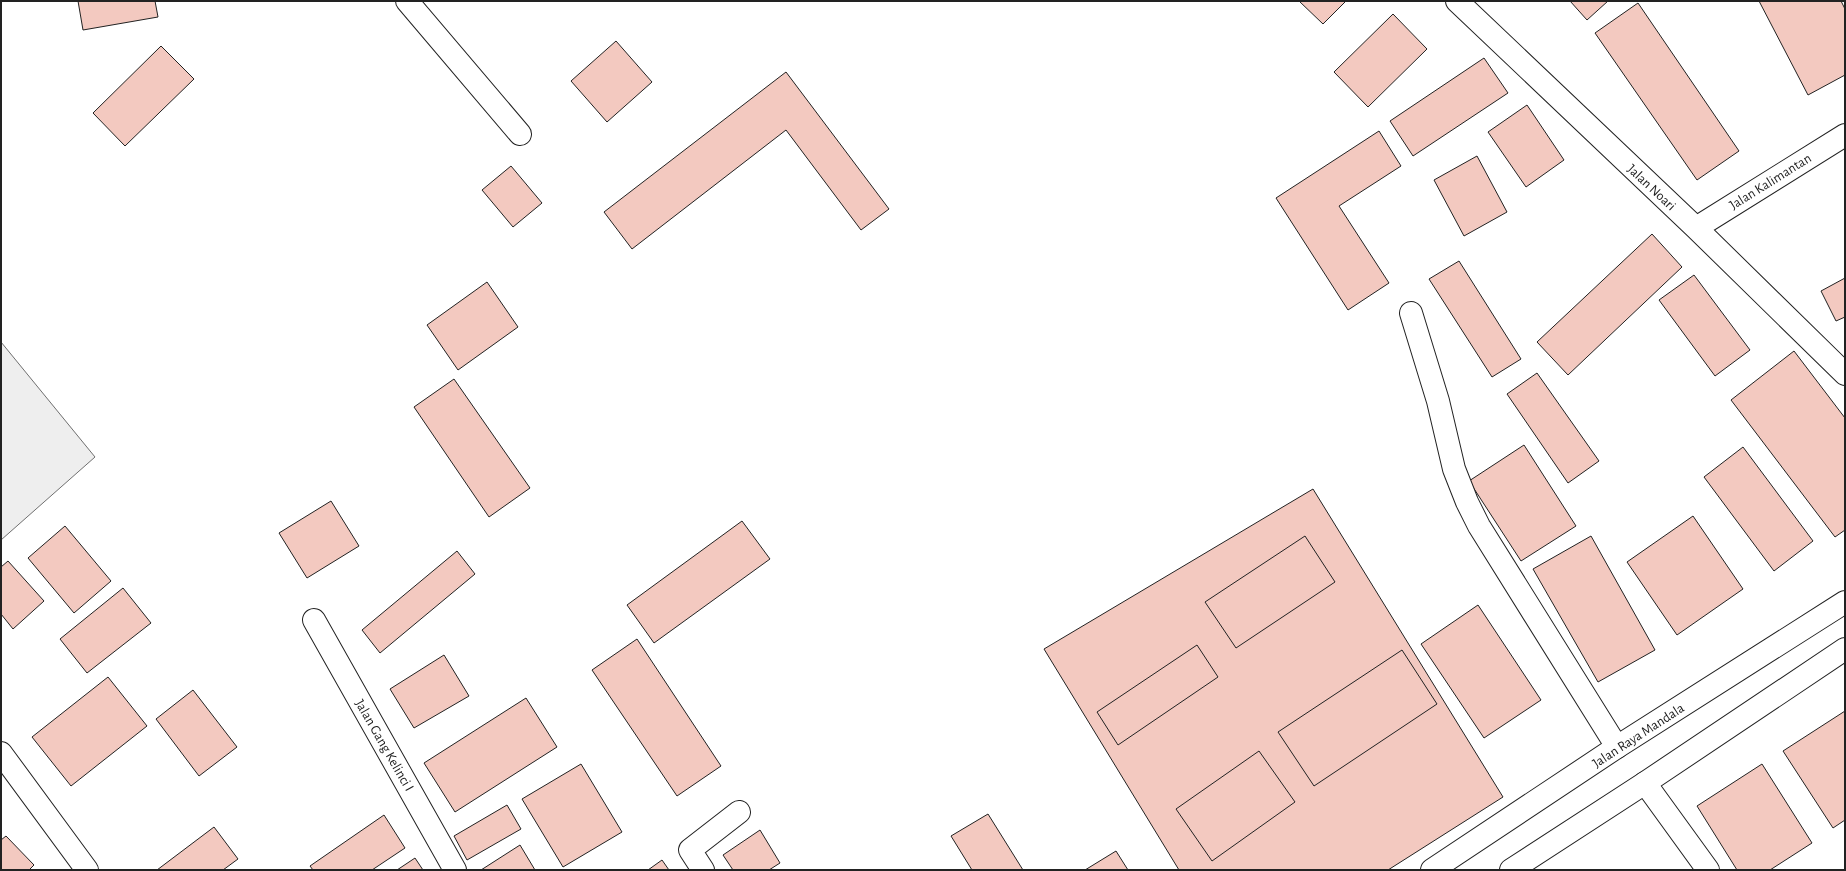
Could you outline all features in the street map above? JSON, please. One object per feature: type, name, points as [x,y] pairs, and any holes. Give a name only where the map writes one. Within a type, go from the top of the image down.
[{"type":"main road","points":[[407,1],[520,134]]},
{"type":"main road","name":"Jalan Noari","points":[[1457,1],[1696,228],[1845,374]]},
{"type":"main road","name":"Jalan Kalimantan","points":[[1696,228],[1845,135]]},
{"type":"main road","points":[[1411,313],[1438,401],[1454,469],[1466,502],[1479,526],[1617,748]]},
{"type":"main road","name":"Jalan Raya Mandala","points":[[1432,870],[1617,748],[1845,602]]},
{"type":"main road","name":"Jalan Gang Kelinci I","points":[[314,620],[455,870]]},
{"type":"main road","points":[[1511,870],[1645,783],[1845,649]]},
{"type":"main road","points":[[1,753],[87,870]]},
{"type":"main road","points":[[1645,783],[1708,870]]},
{"type":"main road","points":[[703,870],[690,850],[739,812]]},
{"type":"shaded area","points":[[1,342],[95,457],[1,540]]},
{"type":"building","points":[[78,1],[155,1],[158,17],[83,30]]},
{"type":"building","points":[[1299,1],[1346,1],[1323,24]]},
{"type":"building","points":[[1570,1],[1608,1],[1587,20]]},
{"type":"building","points":[[1759,1],[1841,1],[1845,9],[1845,75],[1808,95]]},
{"type":"building","points":[[1638,3],[1739,151],[1697,180],[1595,33]]},
{"type":"building","points":[[1393,14],[1427,49],[1368,107],[1334,72]]},
{"type":"building","points":[[616,41],[652,82],[607,122],[571,81]]},
{"type":"building","points":[[161,46],[194,79],[125,146],[93,113]]},
{"type":"building","points":[[1484,58],[1508,93],[1413,156],[1390,121]]},
{"type":"building","points":[[786,72],[889,209],[861,230],[786,130],[632,249],[604,212]]},
{"type":"building","points":[[1527,105],[1564,160],[1526,187],[1488,132]]},
{"type":"building","points":[[1379,131],[1401,166],[1339,206],[1389,283],[1348,310],[1276,198]]},
{"type":"building","points":[[1477,156],[1507,212],[1464,236],[1434,180]]},
{"type":"building","points":[[511,166],[542,203],[513,227],[482,190]]},
{"type":"building","points":[[1652,234],[1682,267],[1568,375],[1537,342]]},
{"type":"building","points":[[1459,261],[1521,359],[1492,377],[1429,279]]},
{"type":"building","points":[[1694,275],[1750,350],[1715,376],[1659,300]]},
{"type":"building","points":[[1845,278],[1845,317],[1836,321],[1821,291]]},
{"type":"building","points":[[487,282],[518,327],[458,370],[427,325]]},
{"type":"building","points":[[1794,351],[1845,418],[1845,530],[1835,537],[1731,400]]},
{"type":"building","points":[[1537,373],[1599,461],[1568,483],[1507,394]]},
{"type":"building","points":[[454,379],[530,488],[489,517],[414,407]]},
{"type":"building","points":[[1524,445],[1576,526],[1521,561],[1469,481]]},
{"type":"building","points":[[1743,447],[1813,541],[1774,571],[1704,477]]},
{"type":"building","points":[[1313,489],[1503,797],[1388,870],[1179,870],[1044,649]]},
{"type":"building","points":[[331,501],[359,546],[307,578],[279,533]]},
{"type":"building","points":[[1693,516],[1743,589],[1677,635],[1627,562]]},
{"type":"building","points":[[742,521],[770,559],[654,643],[627,605]]},
{"type":"building","points":[[65,526],[111,581],[74,613],[28,558]]},
{"type":"building","points":[[1305,536],[1335,582],[1236,648],[1205,602]]},
{"type":"building","points":[[1591,536],[1655,650],[1598,682],[1533,569]]},
{"type":"building","points":[[457,551],[475,574],[380,653],[362,630]]},
{"type":"building","points":[[8,561],[44,601],[13,629],[1,614],[1,567]]},
{"type":"building","points":[[123,588],[151,623],[87,673],[60,639]]},
{"type":"building","points":[[1478,605],[1541,700],[1484,738],[1421,644]]},
{"type":"building","points":[[637,639],[721,766],[677,796],[592,670]]},
{"type":"building","points":[[1197,645],[1218,677],[1118,745],[1097,712]]},
{"type":"building","points":[[1402,650],[1437,704],[1314,786],[1278,732]]},
{"type":"building","points":[[444,655],[469,696],[414,728],[390,689]]},
{"type":"building","points":[[108,677],[147,726],[71,786],[32,737]]},
{"type":"building","points":[[193,690],[237,747],[199,776],[156,719]]},
{"type":"building","points":[[526,698],[557,747],[455,812],[424,763]]},
{"type":"building","points":[[1845,711],[1845,820],[1833,828],[1783,751]]},
{"type":"building","points":[[1259,751],[1295,802],[1212,861],[1176,809]]},
{"type":"building","points":[[581,764],[622,832],[563,867],[522,799]]},
{"type":"building","points":[[1762,764],[1812,843],[1770,870],[1737,870],[1697,806]]},
{"type":"building","points":[[507,805],[521,829],[467,860],[454,836]]},
{"type":"building","points":[[988,814],[1023,870],[972,870],[951,836]]},
{"type":"building","points":[[384,815],[405,848],[372,870],[313,870],[310,866]]},
{"type":"building","points":[[214,827],[238,859],[223,870],[157,870]]},
{"type":"building","points":[[760,830],[780,863],[769,870],[733,870],[723,855]]},
{"type":"building","points":[[6,836],[34,865],[29,870],[1,870],[1,840]]},
{"type":"building","points":[[520,845],[535,870],[481,870]]},
{"type":"building","points":[[1116,851],[1128,870],[1085,870]]},
{"type":"building","points":[[415,858],[423,870],[397,870]]},
{"type":"building","points":[[662,860],[669,870],[648,870]]}]
